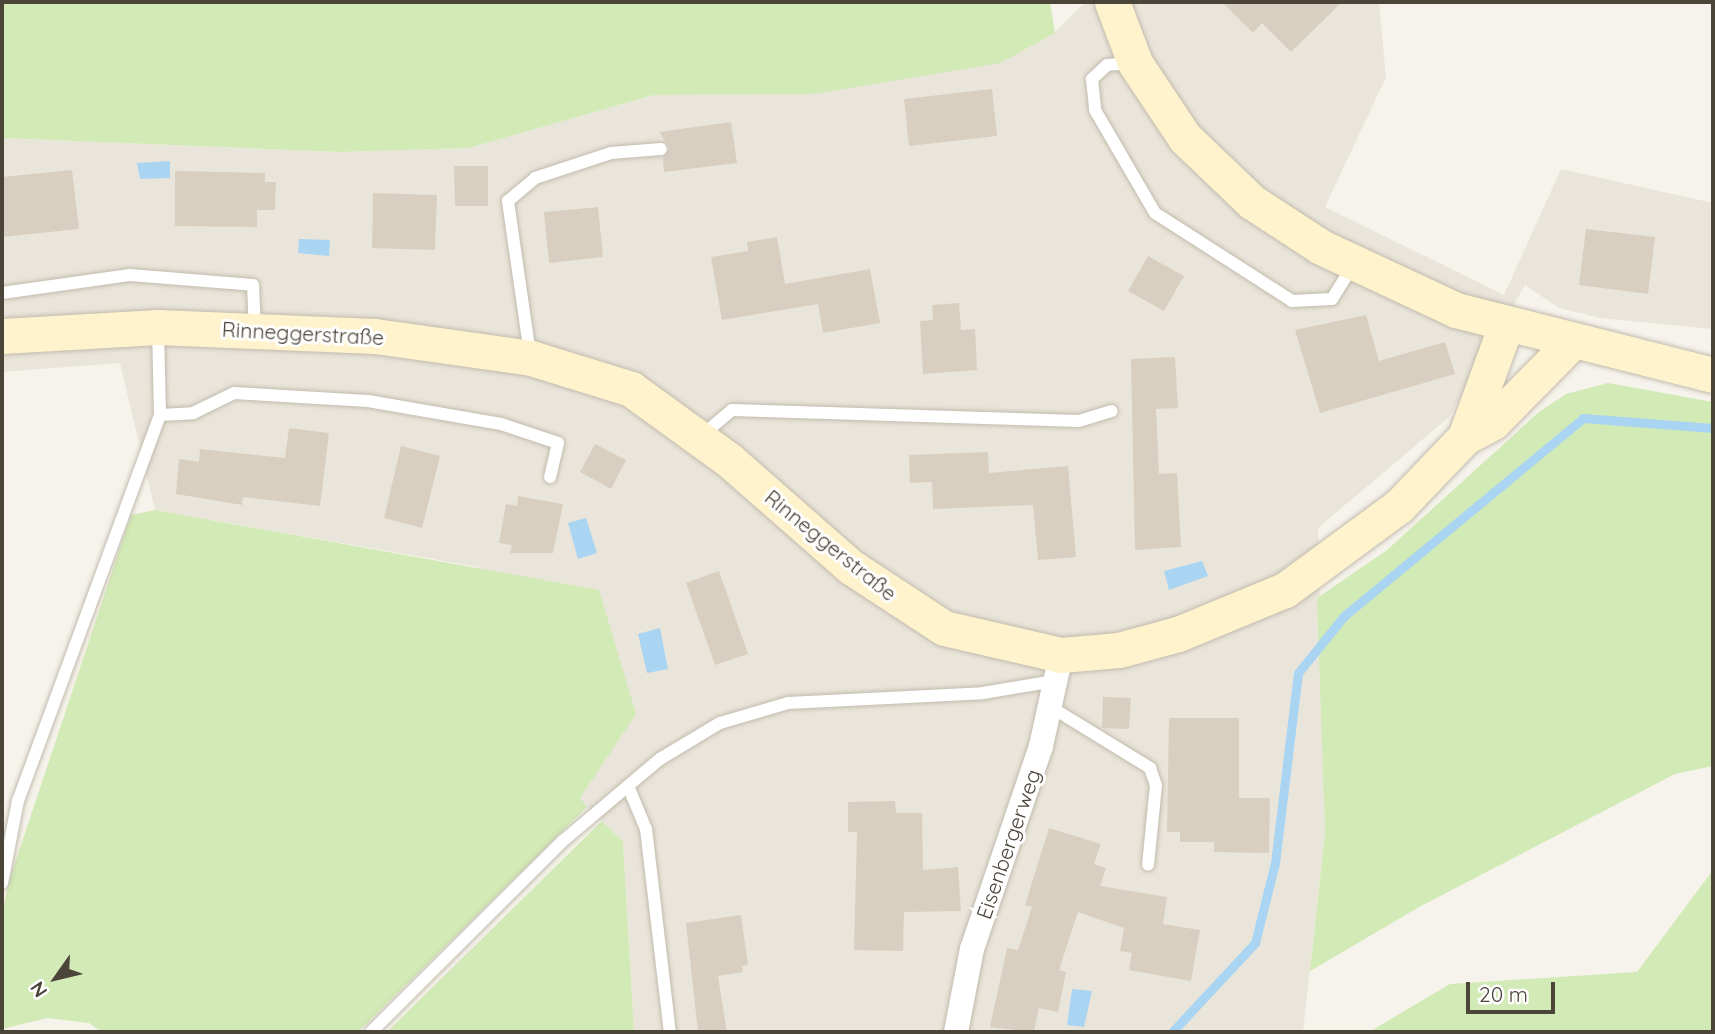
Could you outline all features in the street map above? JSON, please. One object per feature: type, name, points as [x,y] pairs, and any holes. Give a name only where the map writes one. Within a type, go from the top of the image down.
[{"type":"main road","points":[[1112,2],[1135,63],[1163,110],[1212,169],[1252,202],[1353,265],[1456,310],[1572,342],[1713,375]]},
{"type":"main road","name":"Rinneggerstraße","points":[[1465,438],[1506,325]]},
{"type":"main road","name":"Rinneggerstraße","points":[[2,336],[158,327],[375,336],[531,358],[631,389],[699,438],[900,602],[944,628],[1054,681],[1119,650],[1178,634],[1285,590],[1399,506],[1465,438],[1493,422],[1572,342]]},
{"type":"street","name":"Eisenbergerweg","points":[[956,1032],[972,950],[1016,830],[1054,681]]},
{"type":"lane","points":[[1135,63],[1107,65],[1092,79],[1095,110],[1155,213],[1292,302],[1332,299],[1353,265]]},
{"type":"lane","points":[[531,358],[508,201],[535,178],[611,153],[661,149]]},
{"type":"lane","points":[[2,293],[130,275],[253,285],[256,331]]},
{"type":"lane","points":[[2,883],[18,801],[160,415],[158,327]]},
{"type":"lane","points":[[160,415],[193,413],[234,393],[368,401],[501,424],[558,443],[550,477]]},
{"type":"lane","points":[[699,438],[732,410],[1079,421],[1111,411]]},
{"type":"lane","points":[[1054,681],[1150,768],[1156,785],[1148,865]]},
{"type":"lane","name":"Rinneggerstraße","points":[[371,1032],[458,942],[628,786],[660,759],[720,723],[788,703],[983,693],[1054,681]]},
{"type":"lane","points":[[628,786],[646,829],[670,1032]]},
{"type":"shaded area","points":[[1085,2],[1379,2],[1386,77],[1325,207],[1504,295],[1561,169],[1713,203],[1713,329],[1600,318],[1559,308],[1525,285],[1449,417],[1318,528],[1325,832],[1303,1032],[634,1032],[623,842],[579,799],[635,714],[478,567],[155,510],[120,363],[2,372],[2,138],[340,152],[469,148],[654,95],[813,94],[1054,33]]},
{"type":"green space","points":[[2,2],[1050,2],[1055,33],[1000,63],[813,94],[654,95],[469,148],[340,152],[2,138]]},
{"type":"green space","points":[[1608,383],[1713,402],[1713,766],[1675,774],[1421,906],[1310,971],[1325,832],[1317,598],[1387,550],[1539,412],[1566,394]]},
{"type":"green space","points":[[155,510],[599,590],[636,714],[580,798],[587,807],[358,1032],[102,1032],[89,1023],[47,1018],[2,1029],[2,916],[8,884],[131,515]]},
{"type":"green space","points":[[602,821],[623,842],[634,1032],[387,1032]]},
{"type":"green space","points":[[1713,870],[1713,1032],[1369,1032],[1450,984],[1637,972]]},
{"type":"water","points":[[170,161],[170,178],[140,179],[137,163]]},
{"type":"water","points":[[299,239],[330,240],[329,256],[298,253]]},
{"type":"water","points":[[586,518],[597,553],[578,559],[568,523]]},
{"type":"water","points":[[1202,561],[1208,576],[1169,590],[1164,571]]},
{"type":"water","points":[[660,628],[668,669],[647,673],[638,634]]},
{"type":"water","points":[[1072,989],[1092,991],[1084,1027],[1067,1025]]},
{"type":"building","points":[[1222,2],[1342,2],[1291,52],[1262,23],[1253,33]]},
{"type":"building","points":[[992,89],[997,136],[909,146],[904,99]]},
{"type":"building","points":[[731,122],[737,163],[664,172],[663,158],[670,148],[659,132]]},
{"type":"building","points":[[454,166],[488,166],[488,206],[455,206]]},
{"type":"building","points":[[72,170],[79,229],[2,237],[2,177]]},
{"type":"building","points":[[175,171],[265,173],[265,182],[276,182],[275,210],[257,210],[257,227],[175,226]]},
{"type":"building","points":[[373,193],[437,195],[435,250],[372,248]]},
{"type":"building","points":[[598,207],[603,257],[549,263],[544,212]]},
{"type":"building","points":[[1586,229],[1655,237],[1648,294],[1579,285]]},
{"type":"building","points":[[777,237],[785,284],[870,269],[880,323],[823,333],[818,304],[722,320],[711,257],[748,251],[747,242]]},
{"type":"building","points":[[1148,256],[1184,276],[1164,311],[1128,291]]},
{"type":"building","points":[[959,303],[961,330],[975,329],[977,370],[923,374],[920,321],[933,320],[932,305]]},
{"type":"building","points":[[1366,315],[1379,361],[1445,342],[1455,374],[1320,413],[1295,330]]},
{"type":"building","points":[[1175,357],[1178,408],[1156,409],[1159,474],[1177,473],[1181,547],[1135,550],[1131,359]]},
{"type":"building","points":[[289,428],[329,433],[320,506],[243,497],[242,505],[176,494],[179,459],[199,462],[200,449],[285,458]]},
{"type":"building","points":[[595,444],[626,460],[611,489],[580,472]]},
{"type":"building","points":[[401,446],[440,456],[422,528],[384,518]]},
{"type":"building","points":[[988,452],[989,473],[1068,466],[1076,557],[1038,560],[1033,505],[933,509],[932,482],[910,483],[909,455]]},
{"type":"building","points":[[518,496],[563,504],[553,553],[510,553],[512,545],[499,543],[506,504],[517,506]]},
{"type":"building","points":[[719,571],[748,654],[715,665],[686,583]]},
{"type":"building","points":[[1103,697],[1131,698],[1129,729],[1102,728]]},
{"type":"building","points":[[1169,718],[1239,718],[1239,798],[1270,798],[1269,853],[1214,852],[1214,842],[1180,842],[1180,832],[1167,832]]},
{"type":"building","points":[[895,801],[896,813],[922,813],[923,870],[958,867],[961,911],[904,912],[903,951],[854,950],[857,832],[848,832],[848,802]]},
{"type":"building","points":[[1049,828],[1101,844],[1094,864],[1106,868],[1100,886],[1167,897],[1163,924],[1200,930],[1191,981],[1129,970],[1132,953],[1120,951],[1124,928],[1078,912],[1059,970],[1066,972],[1058,1012],[1039,1008],[1034,1032],[990,1027],[1007,948],[1018,950],[1032,907],[1025,905]]},
{"type":"building","points":[[741,915],[748,965],[742,966],[743,972],[718,976],[727,1032],[698,1032],[686,923]]},
{"type":"waterway","points":[[1172,1032],[1255,943],[1275,863],[1298,673],[1344,616],[1583,418],[1713,428]]}]
